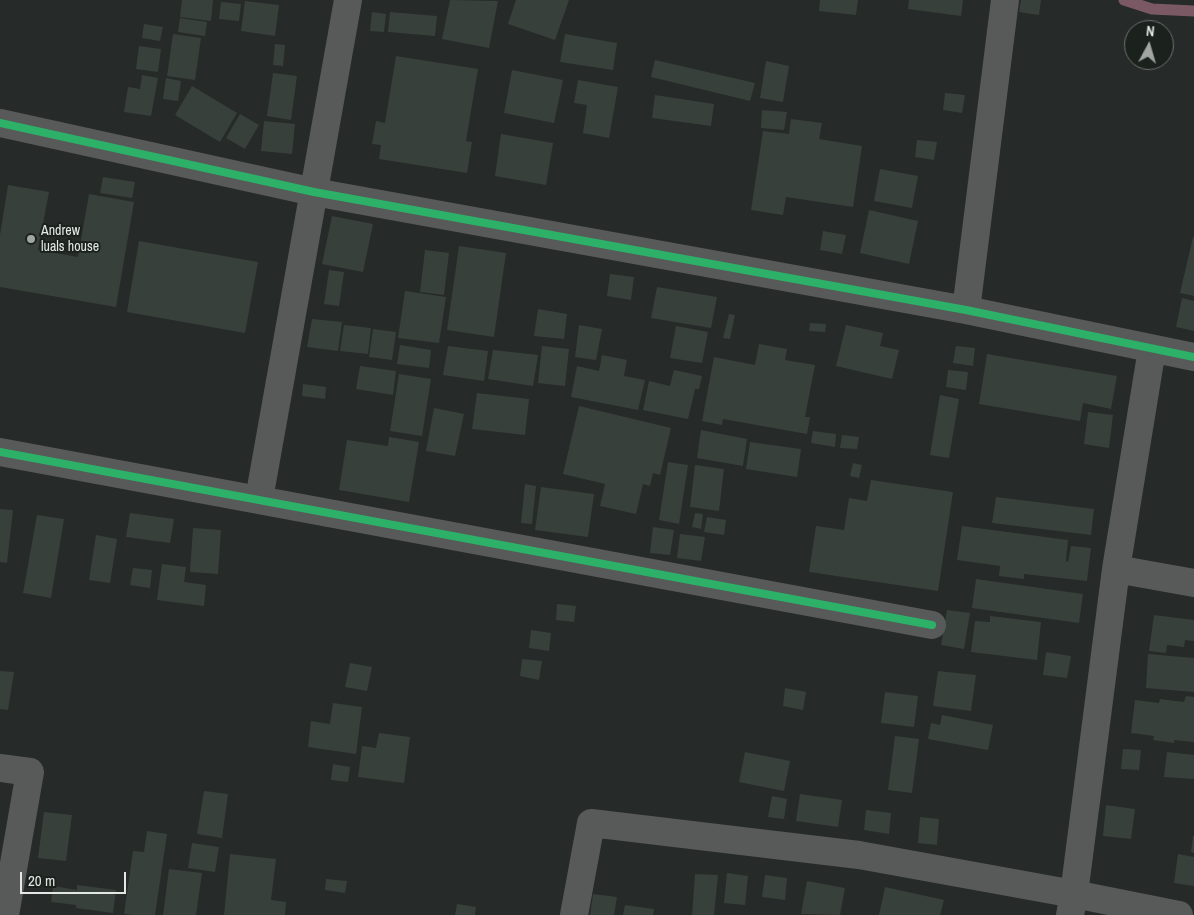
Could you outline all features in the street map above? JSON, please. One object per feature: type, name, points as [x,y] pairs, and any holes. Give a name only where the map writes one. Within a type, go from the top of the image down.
[{"type":"street","points":[[259,499],[348,0]]},
{"type":"street","points":[[966,310],[1005,0]]},
{"type":"street","points":[[0,123],[314,192],[966,310],[1194,357]]},
{"type":"street","points":[[1072,905],[1116,569],[1152,349]]},
{"type":"street","points":[[0,452],[932,625]]},
{"type":"street","points":[[1116,569],[1194,584]]},
{"type":"street","points":[[0,768],[30,772],[4,915]]},
{"type":"street","points":[[574,915],[591,823],[859,855],[1072,905],[1179,915]]},
{"type":"building","points":[[182,0],[213,0],[211,21],[180,17]]},
{"type":"building","points":[[450,0],[498,1],[489,48],[442,39]]},
{"type":"building","points":[[516,0],[569,0],[555,40],[508,24]]},
{"type":"building","points":[[820,0],[858,0],[856,15],[819,11]]},
{"type":"building","points":[[909,0],[963,0],[961,16],[908,9]]},
{"type":"building","points":[[1021,0],[1041,0],[1039,15],[1019,12]]},
{"type":"building","points":[[245,1],[279,5],[275,36],[241,31]]},
{"type":"building","points":[[221,2],[241,4],[239,21],[219,19]]},
{"type":"building","points":[[372,12],[386,14],[384,32],[370,31]]},
{"type":"building","points":[[390,12],[437,16],[435,36],[388,32]]},
{"type":"building","points":[[180,18],[207,22],[205,36],[178,32]]},
{"type":"building","points":[[144,24],[163,27],[160,41],[142,38]]},
{"type":"building","points":[[173,34],[201,38],[195,80],[167,76]]},
{"type":"building","points":[[565,34],[617,43],[613,70],[560,62]]},
{"type":"building","points":[[275,44],[285,45],[283,66],[273,65]]},
{"type":"building","points":[[139,46],[161,49],[158,72],[136,69]]},
{"type":"building","points":[[396,56],[478,69],[466,141],[472,142],[467,173],[379,159],[381,145],[372,144],[376,121],[385,123]]},
{"type":"building","points":[[655,60],[755,83],[750,101],[651,77]]},
{"type":"building","points":[[766,61],[789,66],[783,102],[760,98]]},
{"type":"building","points":[[512,70],[563,80],[554,123],[504,113]]},
{"type":"building","points":[[273,73],[297,76],[291,120],[267,116]]},
{"type":"building","points":[[142,75],[158,78],[151,116],[124,112],[128,87],[140,89]]},
{"type":"building","points":[[166,78],[181,81],[178,101],[163,99]]},
{"type":"building","points":[[578,80],[618,87],[609,138],[583,133],[587,105],[574,103]]},
{"type":"building","points":[[192,86],[237,113],[220,142],[175,115]]},
{"type":"building","points":[[945,93],[965,95],[962,113],[943,110]]},
{"type":"building","points":[[655,95],[714,104],[711,126],[652,118]]},
{"type":"building","points":[[762,110],[787,112],[784,130],[761,128]]},
{"type":"building","points":[[240,114],[259,125],[245,149],[226,138]]},
{"type":"building","points":[[791,119],[822,123],[819,139],[862,146],[853,207],[786,197],[783,215],[751,210],[763,131],[789,134]]},
{"type":"building","points":[[264,121],[295,124],[292,154],[261,151]]},
{"type":"building","points":[[501,134],[553,143],[546,185],[495,176]]},
{"type":"building","points":[[917,140],[937,142],[934,160],[915,157]]},
{"type":"building","points":[[880,169],[918,176],[912,208],[874,201]]},
{"type":"building","points":[[103,177],[135,182],[132,198],[100,193]]},
{"type":"building","points":[[8,185],[49,192],[38,250],[78,257],[89,194],[134,202],[116,307],[0,287],[0,235]]},
{"type":"building","points":[[869,210],[918,221],[909,264],[860,253]]},
{"type":"building","points":[[332,216],[373,224],[363,272],[322,264]]},
{"type":"building","points":[[823,231],[846,235],[842,254],[820,250]]},
{"type":"building","points":[[1194,237],[1194,296],[1180,293]]},
{"type":"building","points":[[139,241],[258,262],[245,333],[127,312]]},
{"type":"building","points":[[459,246],[506,253],[494,337],[447,330]]},
{"type":"building","points":[[425,250],[449,253],[444,295],[420,292]]},
{"type":"building","points":[[329,270],[344,272],[339,306],[324,304]]},
{"type":"building","points":[[610,274],[634,277],[631,300],[607,296]]},
{"type":"building","points":[[657,287],[717,297],[711,328],[651,318]]},
{"type":"building","points":[[405,291],[446,297],[439,343],[398,338]]},
{"type":"building","points":[[1182,298],[1194,301],[1194,331],[1176,327]]},
{"type":"building","points":[[538,309],[567,314],[564,339],[534,336]]},
{"type":"building","points":[[729,314],[735,315],[730,339],[723,338]]},
{"type":"building","points":[[312,319],[342,322],[338,351],[307,347]]},
{"type":"building","points":[[810,323],[826,324],[825,332],[809,331]]},
{"type":"building","points":[[344,325],[371,328],[368,354],[340,351]]},
{"type":"building","points":[[579,325],[602,329],[596,360],[575,357]]},
{"type":"building","points":[[846,325],[883,333],[880,346],[899,350],[892,379],[836,366]]},
{"type":"building","points":[[676,326],[708,332],[702,363],[670,358]]},
{"type":"building","points":[[373,329],[396,332],[392,360],[369,357]]},
{"type":"building","points":[[759,344],[787,349],[785,360],[815,365],[805,417],[810,417],[807,434],[723,419],[722,425],[702,421],[714,357],[755,365]]},
{"type":"building","points":[[400,345],[431,350],[429,368],[397,364]]},
{"type":"building","points":[[448,346],[488,351],[484,381],[443,375]]},
{"type":"building","points":[[542,346],[569,349],[565,386],[538,383]]},
{"type":"building","points":[[956,346],[975,348],[973,366],[953,363]]},
{"type":"building","points":[[493,350],[538,355],[533,386],[488,379]]},
{"type":"building","points":[[987,354],[1117,376],[1111,409],[1083,403],[1080,421],[979,404]]},
{"type":"building","points":[[602,355],[627,360],[624,376],[645,380],[638,410],[571,397],[577,366],[599,371]]},
{"type":"building","points":[[360,366],[396,371],[393,395],[356,389]]},
{"type":"building","points":[[674,370],[702,376],[699,389],[695,389],[688,419],[643,410],[649,381],[670,386]]},
{"type":"building","points":[[948,370],[968,372],[966,390],[946,387]]},
{"type":"building","points":[[399,374],[431,379],[422,436],[390,431]]},
{"type":"building","points":[[303,384],[326,387],[325,399],[302,396]]},
{"type":"building","points":[[477,393],[529,399],[525,435],[472,429]]},
{"type":"building","points":[[940,395],[959,399],[949,458],[930,455]]},
{"type":"building","points":[[579,406],[671,428],[660,475],[653,473],[650,486],[643,484],[636,514],[600,506],[605,484],[563,474]]},
{"type":"building","points":[[434,408],[464,414],[455,456],[426,451]]},
{"type":"building","points":[[1088,412],[1113,415],[1109,448],[1084,444]]},
{"type":"building","points":[[701,430],[747,439],[743,466],[697,458]]},
{"type":"building","points":[[813,431],[836,434],[835,447],[811,443]]},
{"type":"building","points":[[842,435],[859,437],[857,449],[840,448]]},
{"type":"building","points":[[389,437],[419,442],[409,502],[339,490],[347,440],[388,446]]},
{"type":"building","points":[[750,442],[801,449],[797,477],[746,469]]},
{"type":"building","points":[[668,462],[688,465],[679,524],[659,520]]},
{"type":"building","points":[[853,463],[862,465],[859,478],[850,476]]},
{"type":"building","points":[[695,465],[724,469],[719,511],[690,507]]},
{"type":"building","points":[[871,480],[953,492],[938,591],[809,572],[816,526],[844,530],[849,498],[867,501]]},
{"type":"building","points":[[525,484],[536,486],[532,524],[521,523]]},
{"type":"building","points":[[541,487],[594,494],[588,537],[535,530]]},
{"type":"building","points":[[996,497],[1094,509],[1091,535],[992,523]]},
{"type":"building","points":[[0,509],[13,510],[7,563],[0,562]]},
{"type":"building","points":[[130,513],[174,519],[170,543],[126,537]]},
{"type":"building","points":[[695,513],[703,514],[701,529],[692,527]]},
{"type":"building","points":[[37,515],[64,519],[51,598],[23,593]]},
{"type":"building","points":[[707,517],[726,520],[724,535],[704,532]]},
{"type":"building","points":[[962,526],[1068,540],[1066,561],[1068,562],[1071,546],[1091,548],[1087,581],[1024,574],[1024,579],[999,576],[1000,566],[957,560]]},
{"type":"building","points":[[653,527],[674,530],[670,555],[650,553]]},
{"type":"building","points":[[193,528],[221,530],[218,574],[190,572]]},
{"type":"building","points":[[680,534],[705,537],[701,561],[677,558]]},
{"type":"building","points":[[96,535],[117,539],[110,583],[89,580]]},
{"type":"building","points":[[162,564],[186,567],[184,582],[206,585],[204,606],[157,600]]},
{"type":"building","points":[[133,568],[152,570],[150,588],[130,585]]},
{"type":"building","points":[[976,579],[1083,594],[1079,623],[972,608]]},
{"type":"building","points":[[557,604],[576,606],[574,622],[556,620]]},
{"type":"building","points":[[947,610],[970,613],[964,649],[941,645]]},
{"type":"building","points":[[1154,615],[1194,620],[1194,641],[1185,640],[1184,647],[1167,645],[1166,653],[1149,651]]},
{"type":"building","points":[[990,616],[1041,622],[1037,660],[971,652],[975,621],[990,622]]},
{"type":"building","points":[[531,630],[551,633],[549,651],[529,648]]},
{"type":"building","points":[[1046,652],[1071,656],[1067,678],[1043,675]]},
{"type":"building","points":[[1148,654],[1194,658],[1194,692],[1146,688]]},
{"type":"building","points":[[522,659],[542,661],[539,680],[520,676]]},
{"type":"building","points":[[350,663],[372,667],[367,691],[345,687]]},
{"type":"building","points":[[0,671],[14,672],[8,710],[0,709]]},
{"type":"building","points":[[938,671],[976,675],[971,711],[933,706]]},
{"type":"building","points":[[785,688],[806,692],[803,710],[783,706]]},
{"type":"building","points":[[885,692],[918,696],[914,727],[881,723]]},
{"type":"building","points":[[1186,696],[1194,697],[1194,742],[1174,740],[1174,743],[1153,740],[1154,736],[1131,733],[1135,700],[1159,703],[1160,699],[1184,702]]},
{"type":"building","points":[[333,703],[362,707],[356,754],[308,747],[311,721],[330,724]]},
{"type":"building","points":[[942,715],[993,725],[988,750],[928,739],[931,723],[940,725]]},
{"type":"building","points":[[379,733],[410,737],[404,783],[358,777],[362,746],[376,748]]},
{"type":"building","points":[[895,736],[919,739],[912,793],[888,790]]},
{"type":"building","points":[[1123,749],[1141,750],[1139,770],[1121,769]]},
{"type":"building","points":[[745,752],[790,761],[784,791],[739,782]]},
{"type":"building","points":[[1167,752],[1194,755],[1194,779],[1164,777]]},
{"type":"building","points":[[333,764],[350,767],[348,782],[331,780]]},
{"type":"building","points":[[204,791],[228,794],[222,838],[197,834]]},
{"type":"building","points":[[800,794],[842,800],[838,827],[796,821]]},
{"type":"building","points":[[772,796],[787,799],[784,819],[768,817]]},
{"type":"building","points":[[1106,805],[1135,809],[1131,839],[1103,836]]},
{"type":"building","points":[[866,810],[891,813],[889,834],[864,830]]},
{"type":"building","points":[[44,812],[72,815],[66,861],[38,858]]},
{"type":"building","points":[[920,817],[939,819],[937,845],[918,843]]},
{"type":"building","points":[[147,831],[167,834],[155,915],[124,914],[133,851],[144,852]]},
{"type":"building","points":[[1194,836],[1194,853],[1191,852]]},
{"type":"building","points":[[192,843],[219,847],[215,872],[188,868]]},
{"type":"building","points":[[230,854],[276,859],[271,900],[286,902],[285,915],[224,915]]},
{"type":"building","points":[[1178,854],[1194,857],[1194,886],[1174,883]]},
{"type":"building","points":[[169,869],[202,873],[196,915],[163,915]]},
{"type":"building","points":[[727,873],[748,876],[745,905],[724,903]]},
{"type":"building","points":[[695,874],[718,875],[714,915],[692,915]]},
{"type":"building","points":[[765,875],[787,878],[785,900],[762,897]]},
{"type":"building","points":[[326,879],[347,881],[345,893],[325,890]]},
{"type":"building","points":[[807,881],[845,888],[840,915],[801,914]]},
{"type":"building","points":[[77,885],[116,890],[113,913],[76,908],[76,905],[51,902],[53,886],[77,890]]},
{"type":"building","points":[[885,887],[944,900],[940,915],[879,915]]},
{"type":"building","points":[[593,894],[617,897],[614,915],[590,915]]},
{"type":"building","points":[[457,904],[476,907],[475,915],[455,915]]},
{"type":"building","points":[[625,905],[654,909],[653,915],[623,915]]},
{"type":"waterway","points":[[1124,0],[1152,9],[1194,11]]},
{"type":"cycle path","points":[[0,123],[314,192],[966,310],[1194,357]]},
{"type":"cycle path","points":[[0,452],[932,625]]},
{"type":"place","name":"Andrew luals house","points":[[31,239]]}]
